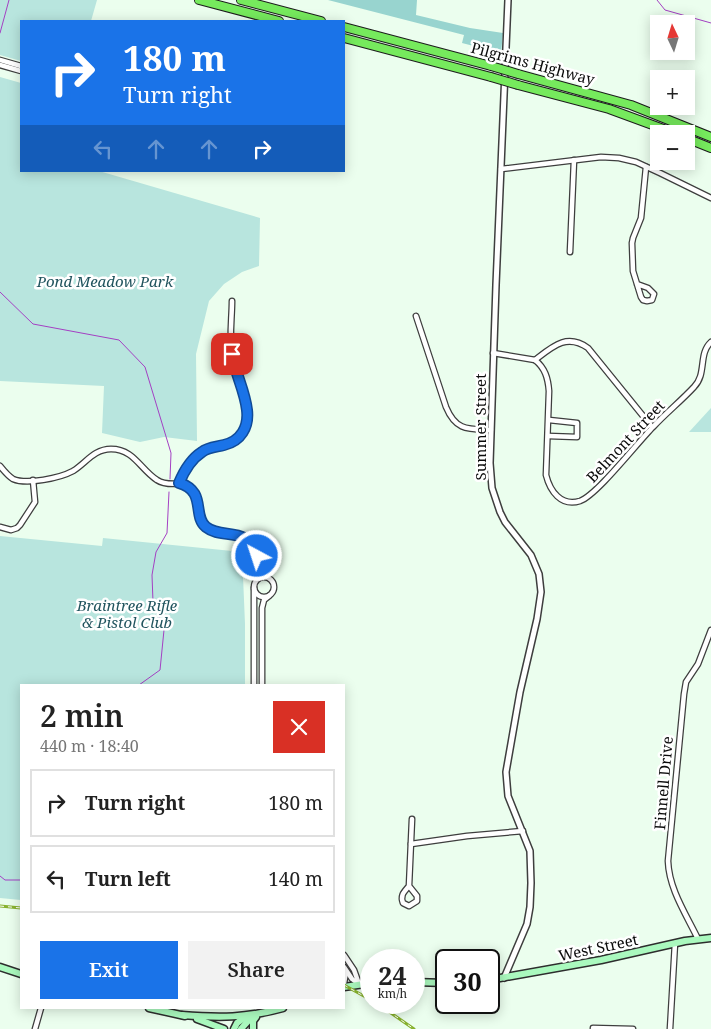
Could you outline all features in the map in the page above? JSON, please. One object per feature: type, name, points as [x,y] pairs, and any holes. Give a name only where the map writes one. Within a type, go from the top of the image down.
[{"type":"highway","points":[[199,0],[275,20]]},
{"type":"highway","points":[[241,0],[317,20]]},
{"type":"highway","name":"Pilgrims Highway","points":[[345,27],[631,105],[711,137]]},
{"type":"highway","name":"Pilgrims Highway","points":[[345,38],[601,107],[652,125]]},
{"type":"highway","points":[[695,142],[711,148]]},
{"type":"main road","name":"West Street","points":[[500,979],[601,960],[675,943],[711,938]]},
{"type":"main road","points":[[0,968],[20,974]]},
{"type":"main road","points":[[345,987],[359,984]]},
{"type":"main road","points":[[154,1009],[208,1022],[224,1029]]},
{"type":"main road","points":[[182,1015],[247,1016],[279,1009]]},
{"type":"main road","points":[[241,1029],[249,1020],[259,1014]]},
{"type":"main road","points":[[253,1029],[253,1021],[259,1014]]},
{"type":"main road","points":[[234,1029],[239,1021],[247,1016]]},
{"type":"street","name":"Summer Street","points":[[504,978],[521,941],[529,915],[530,851],[508,796],[506,772],[539,610],[540,583],[531,554],[505,522],[496,499],[491,476],[493,353],[508,0]]},
{"type":"street","points":[[0,60],[20,66]]},
{"type":"street","points":[[0,65],[20,71]]},
{"type":"street","points":[[500,169],[608,157],[636,162],[711,198]]},
{"type":"street","points":[[570,252],[574,160]]},
{"type":"street","points":[[637,284],[632,266],[632,244],[642,218],[646,167]]},
{"type":"street","points":[[179,483],[191,462],[198,455],[208,448],[232,442],[242,434],[246,426],[246,407],[232,354],[232,301]]},
{"type":"street","points":[[416,316],[450,417],[459,426],[491,430]]},
{"type":"street","points":[[493,353],[535,360],[559,343],[574,341],[582,343],[652,427]]},
{"type":"street","name":"Belmont Street","points":[[535,360],[544,371],[548,383],[549,420],[546,475],[548,485],[552,493],[564,501],[578,502],[592,494],[652,427],[697,384],[701,374],[704,352],[711,342]]},
{"type":"street","points":[[548,436],[576,437],[578,430],[577,423],[549,420]]},
{"type":"street","points":[[0,466],[14,479],[22,481],[33,480],[66,474],[76,469],[96,452],[113,449],[122,450],[131,455],[159,481],[168,484],[179,483],[195,494],[205,527],[217,532],[238,535],[252,545],[257,556],[259,578]]},
{"type":"street","points":[[0,527],[15,530],[20,525],[35,500],[33,480]]},
{"type":"street","points":[[254,684],[254,588],[255,582],[259,578],[266,577],[274,584],[274,591],[264,600],[262,608],[262,684]]},
{"type":"street","points":[[254,588],[259,596],[269,596]]},
{"type":"street","name":"Finnell Drive","points":[[698,939],[673,889],[668,872],[668,861],[686,682],[698,664],[711,630]]},
{"type":"street","points":[[409,886],[412,820]]},
{"type":"street","points":[[411,844],[523,831]]},
{"type":"street","points":[[670,1029],[675,943]]},
{"type":"street","points":[[345,957],[356,973],[359,984]]},
{"type":"street","points":[[345,968],[352,979],[359,984]]},
{"type":"street","points":[[36,1029],[41,1009]]},
{"type":"street","points":[[593,1028],[633,1029]]},
{"type":"green space","points":[[0,0],[97,0],[91,20],[20,20],[20,61],[0,55]]},
{"type":"green space","name":"Pond Meadow Park","points":[[0,77],[20,83],[20,172],[102,172],[260,218],[259,266],[242,272],[224,284],[209,301],[196,354],[197,441],[164,437],[140,442],[102,433],[104,386],[0,381]]},
{"type":"green space","points":[[711,408],[711,432],[689,432]]},
{"type":"green space","name":"Braintree Rifle & Pistol Club","points":[[0,536],[102,546],[103,538],[242,552],[245,684],[20,684],[20,900],[0,898]]},
{"type":"shaded area","points":[[328,0],[417,0],[416,15],[470,28],[503,33],[501,53],[462,43],[464,35]]},
{"type":"waterway","points":[[0,33],[9,0]]},
{"type":"waterway","points":[[657,0],[665,10],[711,23]]},
{"type":"waterway","points":[[0,292],[33,324],[119,340],[145,367],[171,453],[170,479]]},
{"type":"waterway","points":[[140,684],[160,670],[164,630],[153,602],[152,575],[156,552],[167,533],[169,492]]},
{"type":"waterway","points":[[0,876],[5,880],[20,880]]},
{"type":"railway","points":[[0,906],[20,908]]},
{"type":"railway","points":[[345,986],[360,994]]},
{"type":"railway","points":[[392,1014],[414,1029]]},
{"type":"route","points":[[232,354],[246,407],[246,429],[227,445],[208,448],[198,455],[191,462],[179,483],[186,486],[196,496],[201,520],[204,525],[214,531],[238,535],[252,545],[256,550],[257,556]]}]
